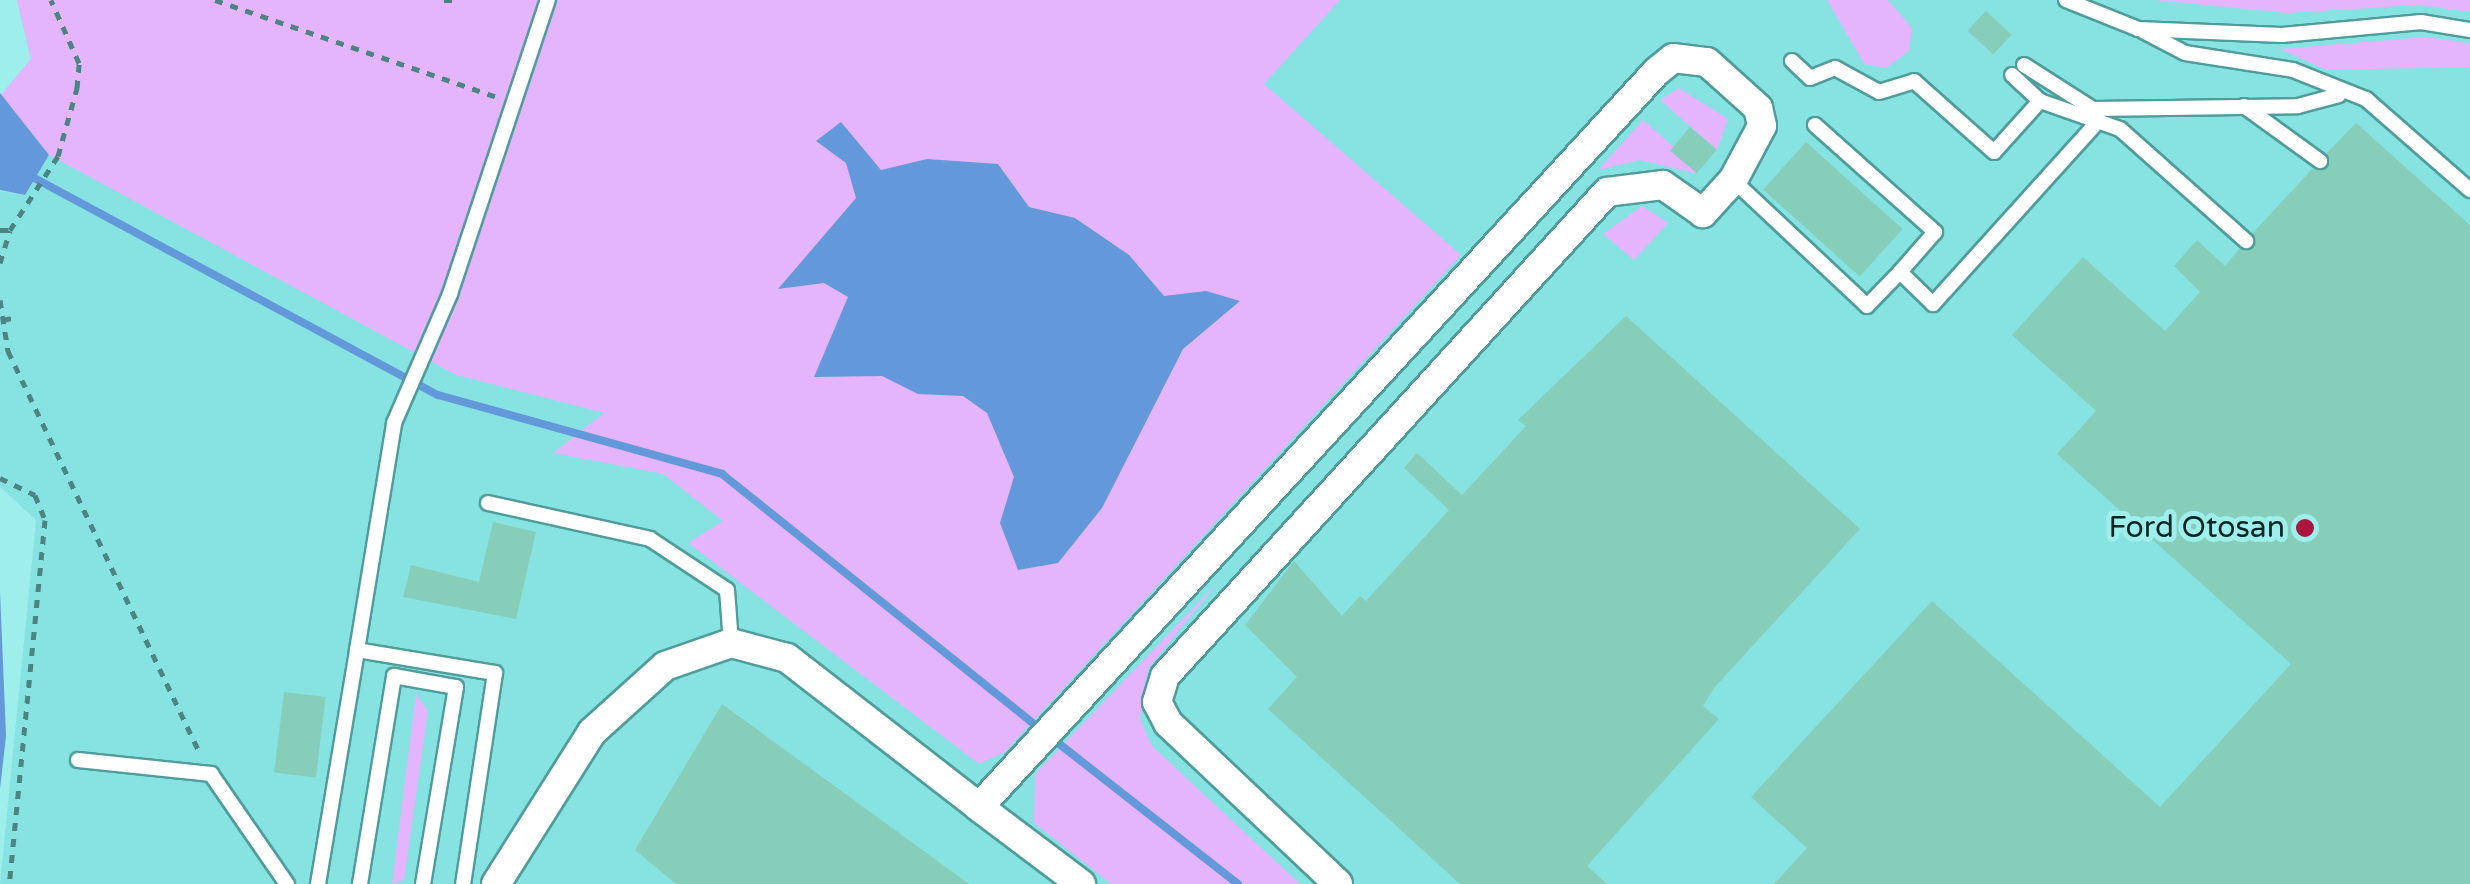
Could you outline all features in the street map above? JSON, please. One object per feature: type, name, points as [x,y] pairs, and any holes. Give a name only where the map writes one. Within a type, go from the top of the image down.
[{"type":"street","points":[[979,806],[1674,58],[1707,62],[1758,108],[1759,144],[1733,180],[1703,212],[1663,185],[1606,192],[1165,676],[1157,702],[1168,723],[1338,884]]},
{"type":"street","points":[[496,884],[592,732],[665,666],[732,643],[787,658],[1081,884]]},
{"type":"lane","points":[[318,884],[401,401],[425,354],[517,104],[548,0]]},
{"type":"lane","points":[[2066,0],[2138,28],[2184,53],[2293,70],[2339,96]]},
{"type":"lane","points":[[2138,28],[2282,35],[2421,22],[2470,30]]},
{"type":"lane","points":[[1792,60],[1810,78],[1835,68],[1879,92],[1914,81],[1994,152],[2040,101]]},
{"type":"lane","points":[[2246,241],[2120,129],[2093,127],[2069,107],[2040,101],[2018,70],[2092,109],[2242,105],[2339,96],[2366,99],[2470,190]]},
{"type":"lane","points":[[2242,105],[2320,161]]},
{"type":"lane","points":[[1733,180],[1867,306],[1935,232],[1815,125]]},
{"type":"lane","points":[[1900,272],[1934,304],[2093,127]]},
{"type":"lane","points":[[488,502],[650,539],[727,590],[732,643]]},
{"type":"lane","points":[[357,650],[495,673],[462,884]]},
{"type":"lane","points":[[360,884],[394,676],[456,687],[422,884]]},
{"type":"lane","points":[[78,760],[211,774],[287,884]]},
{"type":"path","points":[[0,263],[10,230],[50,167],[78,63],[51,0]]},
{"type":"path","points":[[215,0],[517,104]]},
{"type":"path","points":[[444,0],[460,0]]},
{"type":"path","points":[[0,230],[10,230]]},
{"type":"path","points":[[0,300],[8,351],[211,774]]},
{"type":"path","points":[[4,320],[16,317]]},
{"type":"path","points":[[0,352],[8,351]]},
{"type":"path","points":[[0,478],[36,494],[45,520],[9,884]]},
{"type":"shaded area","name":"Ford Otosan","points":[[17,0],[2470,0],[2470,884],[0,884],[36,520],[0,487],[0,191],[25,195],[49,155],[1,95],[31,59]]},
{"type":"shaded area","points":[[17,0],[1340,0],[1264,84],[1461,255],[1005,752],[979,764],[688,543],[723,521],[663,474],[553,453],[604,413],[456,375],[49,155],[1,95],[31,59]]},
{"type":"shaded area","points":[[1827,0],[1888,0],[1912,28],[1909,51],[1886,68],[1864,64]]},
{"type":"shaded area","points":[[2154,0],[2470,0],[2470,12],[2418,5],[2287,13]]},
{"type":"shaded area","points":[[2425,37],[2470,43],[2470,67],[2326,70],[2280,49]]},
{"type":"shaded area","points":[[1679,88],[1728,119],[1717,150],[1660,100]]},
{"type":"shaded area","points":[[0,93],[49,155],[25,195],[0,190]]},
{"type":"shaded area","points":[[1643,120],[1697,174],[1640,160],[1598,170]]},
{"type":"shaded area","points":[[841,122],[881,170],[927,159],[998,164],[1029,207],[1075,218],[1129,255],[1164,296],[1206,291],[1240,301],[1183,349],[1102,508],[1058,563],[1018,570],[1000,523],[1014,477],[987,413],[963,396],[918,394],[882,376],[814,377],[848,297],[824,283],[778,289],[856,198],[846,163],[816,141]]},
{"type":"shaded area","points":[[1642,206],[1668,223],[1634,260],[1603,234]]},
{"type":"shaded area","points":[[1219,581],[1148,669],[1140,719],[1152,746],[1300,884],[1111,884],[1034,823],[1035,774]]},
{"type":"shaded area","points":[[0,591],[6,736],[0,789]]},
{"type":"shaded area","points":[[416,694],[428,711],[404,880],[392,884]]},
{"type":"building","points":[[1986,11],[2012,35],[1993,55],[1968,31]]},
{"type":"building","name":"Ford Otosan","points":[[2356,123],[2470,225],[2470,884],[1774,884],[1807,848],[1751,797],[1932,601],[2160,807],[2291,664],[2057,454],[2096,411],[2012,335],[2083,257],[2165,331],[2200,292],[2174,266],[2197,240],[2225,266],[2239,249],[2253,249],[2253,233],[2312,169],[2328,168],[2327,153]]},
{"type":"building","points":[[1690,127],[1717,149],[1697,173],[1670,151]]},
{"type":"building","points":[[1806,142],[1903,229],[1860,277],[1763,190]]},
{"type":"building","points":[[1626,316],[1860,529],[1714,688],[1703,706],[1719,719],[1587,866],[1607,884],[1460,884],[1268,709],[1297,677],[1245,625],[1294,561],[1342,616],[1360,596],[1366,601],[1449,510],[1404,468],[1417,453],[1462,495],[1526,426],[1518,420]]},
{"type":"building","points":[[493,522],[536,532],[516,619],[403,597],[411,565],[479,582]]},
{"type":"building","points":[[284,692],[326,697],[316,778],[274,772]]},
{"type":"building","points":[[722,704],[969,884],[676,884],[635,850]]},
{"type":"waterway","points":[[25,173],[438,395],[722,474],[1042,730]]},
{"type":"waterway","points":[[1053,739],[1238,884]]},
{"type":"place","name":"Ford Otosan","points":[[2305,528]]}]
